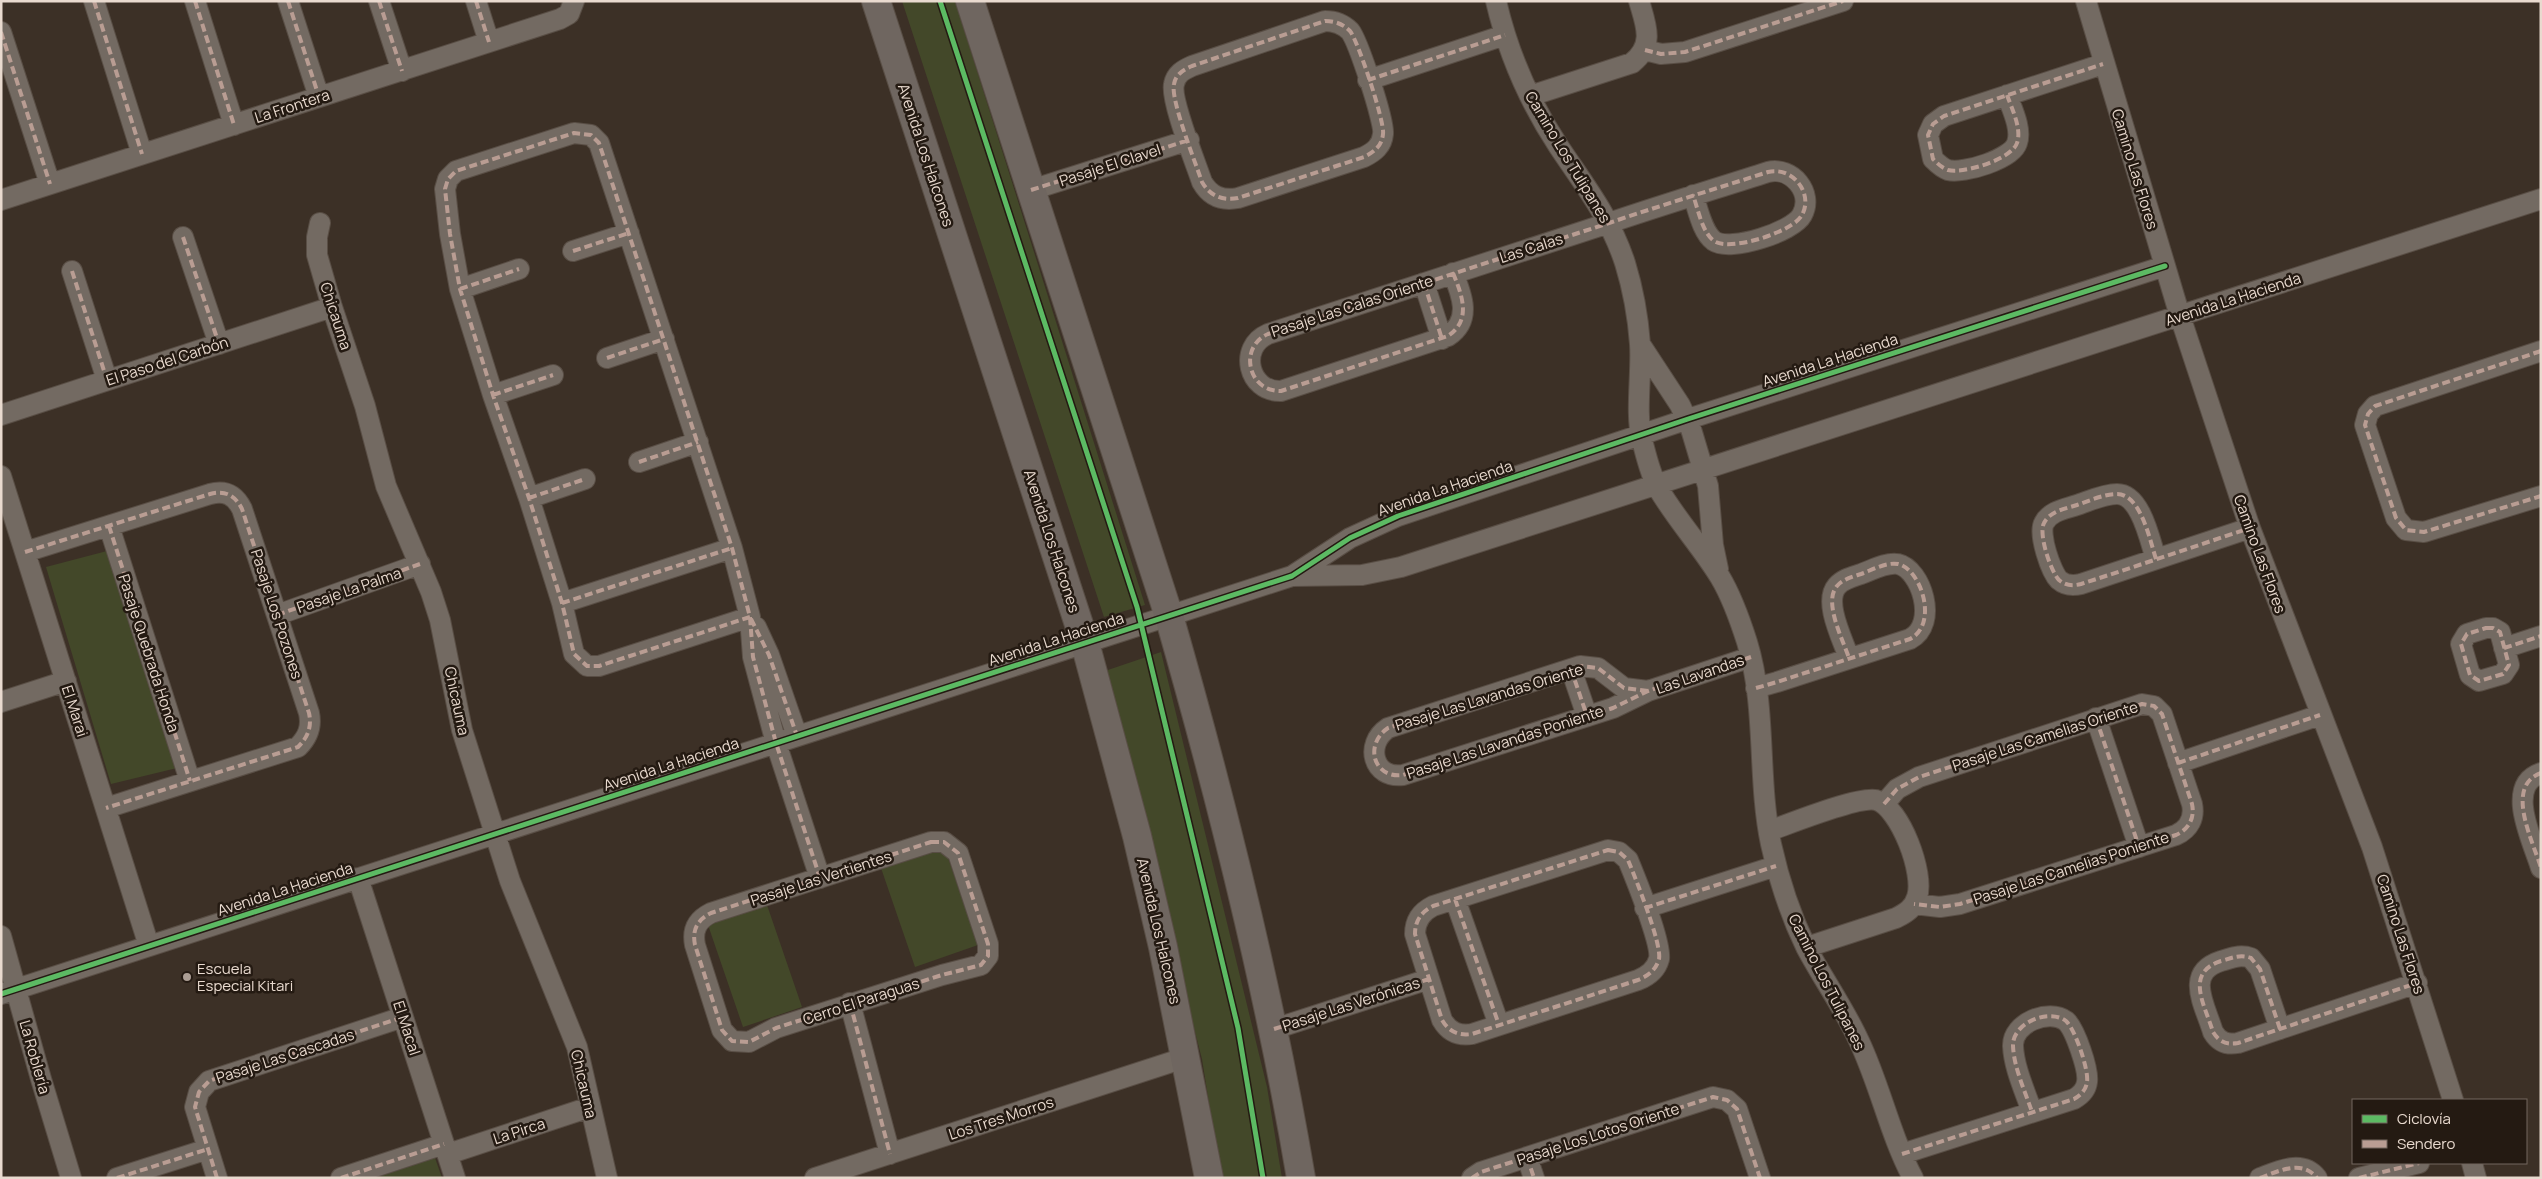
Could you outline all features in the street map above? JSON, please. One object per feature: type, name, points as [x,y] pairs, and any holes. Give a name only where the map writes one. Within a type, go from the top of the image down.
[{"type":"street","points":[[94,1],[142,154]]},
{"type":"street","points":[[195,1],[234,124]]},
{"type":"street","points":[[288,1],[319,97]]},
{"type":"street","points":[[380,1],[402,71]]},
{"type":"street","points":[[476,1],[489,42]]},
{"type":"street","name":"La Frontera","points":[[1,200],[560,19],[569,14],[574,1]]},
{"type":"street","name":"Avenida Los Halcones","points":[[876,1],[1085,643],[1137,836],[1187,1057],[1209,1178]]},
{"type":"street","points":[[970,1],[1169,616],[1227,831],[1274,1030],[1301,1178]]},
{"type":"street","name":"Camino Los Tulipanes","points":[[1496,1],[1505,36],[1530,96],[1544,123],[1609,222],[1630,282],[1640,344],[1649,377],[1640,435],[1657,486],[1720,577],[1739,618],[1751,657],[1756,688],[1761,767],[1769,831],[1776,866],[1791,913],[1806,947],[1860,1043],[1912,1178]]},
{"type":"street","points":[[1530,96],[1632,63],[1644,50],[1648,33],[1639,1]]},
{"type":"street","points":[[1644,50],[1661,54],[1685,52],[1843,1]]},
{"type":"street","name":"Camino Las Flores","points":[[2086,1],[2103,64],[2180,316],[2250,528],[2372,847],[2454,1099]]},
{"type":"street","points":[[1332,22],[1339,23],[1351,33],[1368,80],[1382,120],[1383,136],[1377,149],[1364,157],[1238,198],[1223,199],[1210,193],[1206,188],[1174,96],[1174,83],[1180,72],[1192,66],[1318,23],[1332,22]]},
{"type":"street","points":[[1,32],[50,184]]},
{"type":"street","points":[[1368,80],[1505,36]]},
{"type":"street","points":[[2008,95],[2019,136],[2013,152],[2003,158],[1959,170],[1947,170],[1933,159],[1928,135],[1938,119],[2008,95],[2103,64]]},
{"type":"street","points":[[750,617],[593,667],[582,663],[574,654],[562,603],[460,289],[450,234],[445,189],[452,174],[462,169],[574,133],[591,135],[602,148],[732,548],[750,617],[753,657],[776,743],[820,878]]},
{"type":"street","name":"Pasaje El Clavel","points":[[1031,190],[1189,140]]},
{"type":"street","name":"Las Calas","points":[[1453,273],[1693,195],[1768,172],[1782,170],[1788,172],[1799,182],[1805,202],[1802,216],[1789,228],[1738,244],[1725,245],[1712,239],[1707,232],[1693,195]]},
{"type":"street","name":"Avenida La Hacienda","points":[[1292,576],[1362,575],[1388,571],[1657,486],[2541,199]]},
{"type":"street","name":"Chicauma","points":[[320,223],[317,237],[317,255],[365,406],[386,486],[420,564],[440,620],[462,730],[520,908],[577,1047],[607,1178]]},
{"type":"street","points":[[573,252],[629,233]]},
{"type":"street","points":[[183,237],[219,344]]},
{"type":"street","name":"Avenida La Hacienda","points":[[9,992],[1292,576],[1343,542],[1380,523],[1688,419],[2165,266]]},
{"type":"street","points":[[460,289],[520,269]]},
{"type":"street","points":[[72,271],[107,380]]},
{"type":"street","points":[[1424,283],[1442,339],[1454,332],[1464,313],[1462,297],[1453,273]]},
{"type":"street","name":"Pasaje Las Calas Oriente","points":[[1442,339],[1281,390],[1274,391],[1263,386],[1252,372],[1250,352],[1262,336],[1453,273]]},
{"type":"street","name":"El Paso del Carbón","points":[[1,415],[332,306]]},
{"type":"street","points":[[607,358],[664,339]]},
{"type":"street","points":[[2541,351],[2375,406],[2368,414],[2365,425],[2396,518],[2400,525],[2412,532],[2424,532],[2541,496]]},
{"type":"street","points":[[493,395],[553,375]]},
{"type":"street","name":"Camino Los Tulipanes","points":[[1649,377],[1688,419],[1705,470],[1709,491],[1713,545],[1720,577]]},
{"type":"street","points":[[639,462],[698,442]]},
{"type":"street","name":"El Marai","points":[[1,476],[149,946]]},
{"type":"street","points":[[529,498],[585,479]]},
{"type":"street","name":"Pasaje Los Pozones","points":[[25,552],[210,494],[223,493],[230,495],[242,509],[310,713],[311,721],[307,736],[298,746],[291,750],[106,808]]},
{"type":"street","points":[[2156,559],[2136,503],[2121,494],[2110,495],[2055,512],[2047,518],[2042,528],[2042,538],[2055,575],[2069,585],[2081,584],[2250,528]]},
{"type":"street","name":"Pasaje Quebrada Honda","points":[[109,526],[190,781]]},
{"type":"street","points":[[562,603],[732,548]]},
{"type":"street","name":"Pasaje La Palma","points":[[277,615],[420,564]]},
{"type":"street","points":[[1756,688],[1849,658],[1910,638],[1921,631],[1927,612],[1916,580],[1909,570],[1897,564],[1890,564],[1849,578],[1838,584],[1834,590],[1831,603],[1849,658]]},
{"type":"street","points":[[750,617],[769,655],[797,736]]},
{"type":"street","points":[[2504,648],[2541,636]]},
{"type":"street","name":"Las Lavandas","points":[[1648,691],[1751,657]]},
{"type":"street","name":"Pasaje Las Lavandas Oriente","points":[[1374,759],[1375,743],[1378,736],[1388,728],[1571,669],[1592,666],[1617,685],[1632,691],[1648,691]]},
{"type":"street","points":[[1571,669],[1587,716]]},
{"type":"street","points":[[1,702],[66,681]]},
{"type":"street","name":"Pasaje Las Lavandas Poniente","points":[[1613,708],[1617,699],[1617,685]]},
{"type":"street","name":"Pasaje Las Lavandas Poniente","points":[[1374,759],[1386,773],[1403,775],[1613,708],[1648,691]]},
{"type":"street","name":"Pasaje Las Camelias Oriente","points":[[1884,804],[1897,789],[1920,777],[2142,704],[2154,706],[2162,714],[2178,763]]},
{"type":"street","points":[[2178,763],[2320,715]]},
{"type":"street","points":[[2096,718],[2139,847]]},
{"type":"street","name":"Pasaje Las Camelias Poniente","points":[[1914,904],[1927,907],[1955,905],[2176,835],[2190,824],[2193,812],[2178,763]]},
{"type":"street","points":[[2541,773],[2533,776],[2524,785],[2521,799],[2541,868]]},
{"type":"street","points":[[1769,831],[1855,802],[1874,800],[1884,804],[1895,814],[1915,866],[1919,889],[1914,904],[1896,918],[1806,947]]},
{"type":"street","name":"Pasaje Las Vertientes","points":[[732,1041],[722,1030],[695,945],[696,926],[700,920],[711,913],[931,842],[944,842],[949,844],[960,859],[986,937],[988,956]]},
{"type":"street","points":[[1608,850],[1619,852],[1628,860],[1645,908],[1659,950],[1659,959],[1651,973],[1638,980],[1466,1035],[1449,1030],[1442,1020],[1417,942],[1415,927],[1421,914],[1427,909],[1608,850]]},
{"type":"street","points":[[1645,908],[1776,866]]},
{"type":"street","name":"El Macal","points":[[358,878],[455,1178]]},
{"type":"street","points":[[1455,899],[1499,1025]]},
{"type":"street","name":"La Roblería","points":[[1,936],[9,992],[41,1079],[71,1178]]},
{"type":"street","name":"Cerro El Paraguas","points":[[732,1041],[749,1042],[776,1028],[850,1003],[942,975],[976,968],[988,956]]},
{"type":"street","points":[[2280,1029],[2260,969],[2251,958],[2234,957],[2204,969],[2200,975],[2199,988],[2217,1038],[2230,1044],[2238,1044],[2417,983]]},
{"type":"street","name":"Pasaje Las Verónicas","points":[[1274,1030],[1429,979]]},
{"type":"street","points":[[850,1003],[890,1154]]},
{"type":"street","name":"Pasaje Las Cascadas","points":[[217,1178],[195,1107],[199,1092],[209,1081],[404,1017]]},
{"type":"street","points":[[1902,1154],[2074,1099],[2080,1095],[2087,1084],[2088,1077],[2071,1026],[2060,1018],[2043,1018],[2029,1022],[2022,1026],[2015,1036],[2013,1044],[2016,1059],[2032,1112]]},
{"type":"street","name":"Los Tres Morros","points":[[815,1178],[1187,1057]]},
{"type":"street","name":"Pasaje Los Lotos Oriente","points":[[1472,1178],[1481,1172],[1712,1097],[1726,1100],[1737,1109],[1760,1178]]},
{"type":"street","name":"La Pirca","points":[[341,1178],[590,1107]]},
{"type":"street","points":[[118,1178],[208,1149]]},
{"type":"street","points":[[1527,1157],[1534,1178]]},
{"type":"street","points":[[2360,1178],[2415,1164]]},
{"type":"street","points":[[2472,1164],[2476,1178]]},
{"type":"street","points":[[2260,1178],[2296,1167],[2312,1174]]},
{"type":"green space","points":[[902,1],[955,1],[1145,605],[1104,617]]},
{"type":"green space","points":[[107,551],[177,768],[111,784],[46,567]]},
{"type":"green space","points":[[1161,652],[1267,1087],[1282,1178],[1221,1178],[1202,1059],[1102,672]]},
{"type":"green space","points":[[944,846],[978,945],[915,967],[881,868]]},
{"type":"green space","points":[[767,905],[802,1007],[743,1027],[708,925]]},
{"type":"green space","points":[[434,1155],[442,1178],[368,1178]]},
{"type":"marked path","points":[[94,1],[142,154]]},
{"type":"marked path","points":[[195,1],[234,125]]},
{"type":"marked path","points":[[288,1],[319,97]]},
{"type":"marked path","points":[[379,1],[402,71]]},
{"type":"marked path","points":[[476,1],[489,42]]},
{"type":"marked path","points":[[1645,50],[1661,54],[1685,52],[1843,1]]},
{"type":"marked path","points":[[1325,21],[1342,25],[1350,31],[1354,38],[1380,114],[1383,134],[1379,145],[1374,151],[1364,157],[1238,198],[1227,199],[1213,194],[1202,182],[1189,147],[1176,103],[1174,92],[1176,78],[1192,66],[1325,21]]},
{"type":"marked path","points":[[1,32],[50,184]]},
{"type":"marked path","points":[[1368,80],[1505,35]]},
{"type":"marked path","points":[[2007,95],[2009,101],[2016,119],[2018,132],[2017,143],[2013,149],[1997,160],[1965,170],[1948,170],[1933,159],[1928,135],[1933,124],[1944,116],[2103,64]]},
{"type":"marked path","points":[[750,617],[599,666],[587,666],[574,654],[562,603],[460,289],[450,234],[445,189],[448,179],[456,171],[574,133],[591,135],[599,143],[732,548],[750,617],[753,657],[776,743],[820,878]]},
{"type":"marked path","points":[[1031,190],[1189,140]]},
{"type":"marked path","points":[[1453,273],[1456,281],[1462,298],[1463,315],[1455,330],[1448,336],[1281,391],[1270,389],[1254,377],[1250,358],[1259,340],[1268,334],[1609,223],[1649,210],[1688,197],[1708,191],[1728,185],[1748,178],[1768,172],[1777,171],[1785,173],[1792,177],[1803,190],[1805,207],[1802,215],[1796,221],[1774,234],[1747,242],[1722,244],[1714,241],[1706,232],[1701,220],[1699,213],[1695,201],[1693,195]]},
{"type":"marked path","points":[[573,251],[629,233]]},
{"type":"marked path","points":[[183,237],[219,344]]},
{"type":"marked path","points":[[460,289],[519,269]]},
{"type":"marked path","points":[[72,271],[107,380]]},
{"type":"marked path","points":[[1424,283],[1442,339]]},
{"type":"marked path","points":[[607,358],[664,339]]},
{"type":"marked path","points":[[2541,351],[2375,406],[2368,414],[2365,425],[2396,518],[2406,530],[2424,532],[2541,496]]},
{"type":"marked path","points":[[493,395],[553,375]]},
{"type":"marked path","points":[[639,462],[698,442]]},
{"type":"marked path","points":[[529,498],[585,479]]},
{"type":"marked path","points":[[25,552],[210,494],[225,493],[233,497],[242,509],[309,713],[310,723],[308,732],[298,747],[106,808]]},
{"type":"marked path","points":[[2156,559],[2143,520],[2138,510],[2125,496],[2112,494],[2097,498],[2058,511],[2044,523],[2044,544],[2052,569],[2059,580],[2072,585],[2081,584],[2250,528]]},
{"type":"marked path","points":[[109,526],[190,781]]},
{"type":"marked path","points":[[562,603],[732,548]]},
{"type":"marked path","points":[[277,615],[420,564]]},
{"type":"marked path","points":[[1756,688],[1910,639],[1919,632],[1924,622],[1924,598],[1920,586],[1906,568],[1898,564],[1884,565],[1848,579],[1837,586],[1833,593],[1833,611],[1849,658]]},
{"type":"marked path","points":[[751,619],[769,655],[797,736]]},
{"type":"marked path","points":[[2486,628],[2493,628],[2500,632],[2509,665],[2503,674],[2479,681],[2470,675],[2461,644],[2467,634],[2486,628]]},
{"type":"marked path","points":[[2504,648],[2541,636]]},
{"type":"marked path","points":[[1648,691],[1624,688],[1598,668],[1580,666],[1388,728],[1376,743],[1375,759],[1385,772],[1393,775],[1403,775],[1613,708],[1648,691],[1751,657]]},
{"type":"marked path","points":[[1571,669],[1587,716]]},
{"type":"marked path","points":[[1884,804],[1897,789],[1919,777],[2142,704],[2154,706],[2162,714],[2192,804],[2193,814],[2188,826],[2176,835],[1960,904],[1940,907],[1914,904]]},
{"type":"marked path","points":[[2178,763],[2320,715]]},
{"type":"marked path","points":[[2096,718],[2139,847]]},
{"type":"marked path","points":[[2541,773],[2530,780],[2524,790],[2523,802],[2528,830],[2541,868]]},
{"type":"marked path","points":[[931,842],[944,842],[958,853],[988,944],[988,956],[981,965],[942,975],[776,1028],[749,1042],[732,1041],[722,1030],[695,945],[694,935],[699,922],[711,913],[931,842]]},
{"type":"marked path","points":[[1608,850],[1619,852],[1628,860],[1659,951],[1658,963],[1654,969],[1638,980],[1472,1034],[1459,1034],[1448,1028],[1442,1020],[1415,934],[1416,925],[1422,914],[1433,906],[1608,850]]},
{"type":"marked path","points":[[1645,908],[1776,866]]},
{"type":"marked path","points":[[1455,899],[1499,1025]]},
{"type":"marked path","points":[[2280,1029],[2260,969],[2251,958],[2240,956],[2221,961],[2210,966],[2203,973],[2200,991],[2213,1032],[2221,1040],[2230,1044],[2238,1043],[2417,983]]},
{"type":"marked path","points":[[1274,1029],[1429,979]]},
{"type":"marked path","points":[[850,1003],[890,1154]]},
{"type":"marked path","points":[[217,1178],[195,1107],[199,1092],[209,1081],[403,1017]]},
{"type":"marked path","points":[[1902,1154],[2074,1099],[2081,1094],[2087,1082],[2084,1060],[2070,1025],[2059,1017],[2041,1017],[2033,1020],[2018,1031],[2014,1038],[2015,1063],[2032,1112]]},
{"type":"marked path","points":[[1472,1178],[1481,1172],[1713,1097],[1727,1100],[1737,1109],[1760,1178]]},
{"type":"marked path","points":[[341,1178],[444,1144]]},
{"type":"marked path","points":[[117,1178],[208,1149]]},
{"type":"marked path","points":[[1527,1157],[1534,1178]]},
{"type":"marked path","points":[[2359,1178],[2415,1164]]},
{"type":"marked path","points":[[2260,1178],[2290,1168],[2304,1169],[2311,1172],[2317,1178]]},
{"type":"cycle path","points":[[940,1],[1137,607],[1238,1028],[1263,1178]]},
{"type":"cycle path","points":[[1,994],[1292,576],[1350,538],[1398,516],[1688,419],[2165,266]]},
{"type":"place","name":"Escuela Especial Kitari","points":[[187,977]]}]
